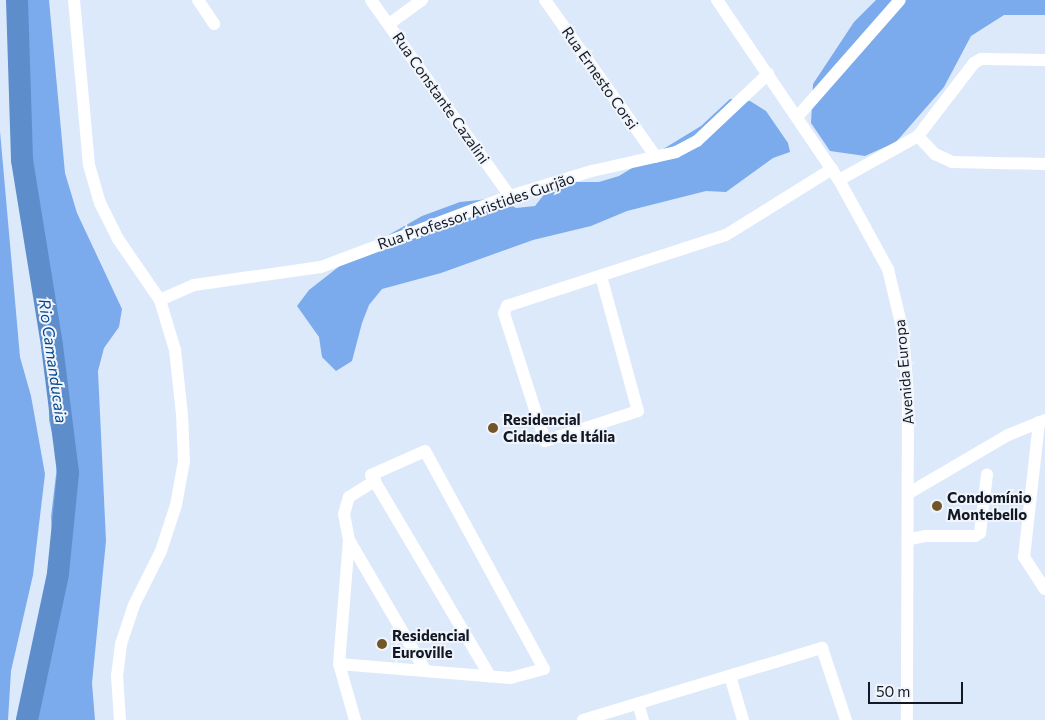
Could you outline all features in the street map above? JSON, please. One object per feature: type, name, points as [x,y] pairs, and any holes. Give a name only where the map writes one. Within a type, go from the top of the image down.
[{"type":"street","points":[[74,0],[89,165],[100,203],[118,238],[160,300],[174,350],[184,461],[176,505],[161,552],[134,605],[121,644],[117,675],[120,720]]},
{"type":"street","points":[[198,0],[214,24]]},
{"type":"street","name":"Rua Constante Cazalini","points":[[371,0],[510,196]]},
{"type":"street","points":[[389,24],[422,0]]},
{"type":"street","name":"Rua Ernesto Corsi","points":[[545,0],[656,157]]},
{"type":"street","name":"Avenida Europa","points":[[717,0],[798,116],[835,175],[888,269],[904,332],[910,493],[906,720]]},
{"type":"street","points":[[798,116],[899,0]]},
{"type":"street","points":[[600,276],[638,411],[545,441],[504,309],[600,276],[731,233],[835,175],[918,136],[974,63],[987,59],[1045,60]]},
{"type":"street","name":"Rua Professor Aristides Gurjão","points":[[160,300],[194,284],[321,267],[510,196],[592,171],[676,152],[697,141],[768,74]]},
{"type":"street","points":[[918,136],[934,154],[952,162],[1045,164]]},
{"type":"street","points":[[910,493],[1008,436],[1042,421]]},
{"type":"street","points":[[1042,421],[1024,557],[1045,589]]},
{"type":"street","points":[[339,664],[510,678],[544,669],[425,451],[371,475],[490,676]]},
{"type":"street","points":[[910,539],[925,536],[975,536],[980,533],[987,474]]},
{"type":"street","points":[[355,720],[339,664],[349,540],[345,506],[350,497],[375,482]]},
{"type":"street","points":[[349,540],[424,670]]},
{"type":"street","points":[[583,720],[822,648],[846,720]]},
{"type":"street","name":"Avenida Europa","points":[[906,675],[914,720]]},
{"type":"street","points":[[730,676],[743,720]]},
{"type":"street","points":[[638,703],[643,720]]},
{"type":"shaded area","points":[[20,0],[49,0],[65,173],[77,213],[122,309],[119,327],[104,348],[98,371],[106,541],[92,683],[95,720],[27,720],[32,674],[55,578],[51,517],[58,458],[49,420],[48,301],[28,224],[24,186],[15,146],[14,107],[22,68]]},
{"type":"shaded area","points":[[876,0],[1045,0],[1045,15],[1004,15],[971,36],[944,87],[896,142],[865,156],[830,151],[811,123],[813,84],[854,22]]},
{"type":"shaded area","points":[[730,99],[750,101],[766,111],[788,143],[790,152],[773,158],[726,192],[706,191],[627,211],[591,226],[533,240],[441,273],[382,289],[369,305],[352,361],[336,371],[322,357],[319,337],[297,306],[309,290],[355,254],[422,216],[460,202],[498,198],[516,208],[535,206],[560,174],[578,182],[599,182],[619,176],[701,126]]},
{"type":"shaded area","points":[[0,131],[20,357],[31,396],[45,474],[33,575],[11,671],[8,720],[0,720]]},
{"type":"waterway","name":"Rio Camanducaia","points":[[17,0],[22,160],[52,346],[68,473],[58,574],[27,720]]},
{"type":"place","name":"Residencial Cidades de Itália","points":[[493,428]]},
{"type":"place","name":"Condomínio Montebello","points":[[937,506]]},
{"type":"place","name":"Residencial Euroville","points":[[382,644]]}]
